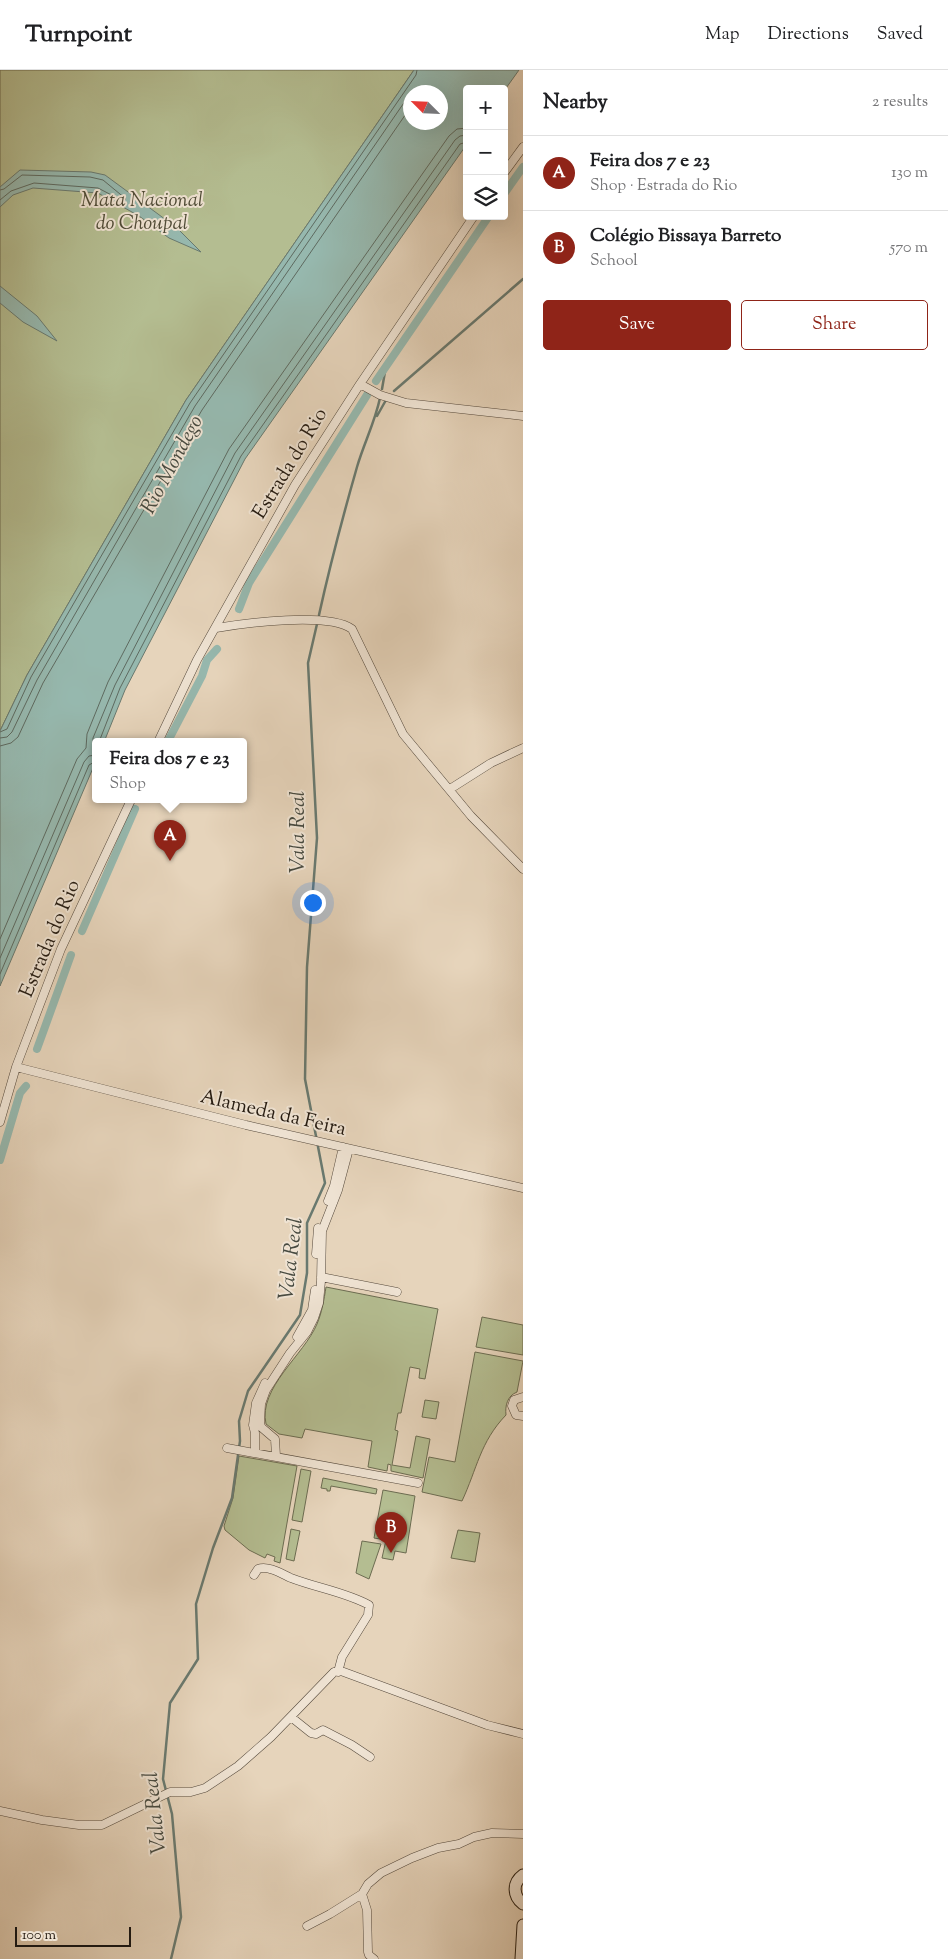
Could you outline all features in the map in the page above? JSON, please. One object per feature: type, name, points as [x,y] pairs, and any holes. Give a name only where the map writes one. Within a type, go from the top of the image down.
[{"type":"street","points":[[508,168],[523,147]]},
{"type":"street","name":"Estrada do Rio","points":[[160,738],[197,660],[295,485],[360,384],[471,220]]},
{"type":"street","points":[[360,384],[380,395],[406,403],[523,416]]},
{"type":"street","points":[[216,628],[270,621],[313,620],[348,627],[359,641],[403,734],[494,841],[523,869]]},
{"type":"street","points":[[450,790],[491,763],[523,748]]},
{"type":"street","name":"Estrada do Rio","points":[[0,1122],[16,1067],[61,949],[130,803]]},
{"type":"street","name":"Alameda da Feira","points":[[16,1067],[131,1098],[523,1188]]},
{"type":"street","points":[[276,1456],[275,1440],[265,1431],[260,1422],[261,1404],[266,1390],[290,1353],[307,1332],[314,1318],[319,1302],[322,1231],[338,1190],[346,1148]]},
{"type":"street","points":[[254,1452],[253,1425],[260,1392],[301,1332],[312,1310],[315,1293],[318,1228],[346,1148]]},
{"type":"street","points":[[321,1277],[397,1292]]},
{"type":"street","points":[[523,1397],[517,1398],[512,1406],[516,1415],[523,1416]]},
{"type":"street","points":[[255,1439],[265,1431]]},
{"type":"street","points":[[227,1448],[418,1483]]},
{"type":"street","points":[[254,1575],[258,1569],[266,1568],[302,1582],[355,1597],[369,1605],[368,1615],[346,1650],[338,1672]]},
{"type":"street","points":[[0,1810],[51,1821],[79,1825],[102,1825],[170,1792],[198,1791],[238,1766],[291,1717],[334,1672],[408,1695],[488,1725],[523,1734]]},
{"type":"street","points":[[291,1717],[311,1733],[316,1734],[323,1730],[370,1757]]},
{"type":"street","points":[[307,1926],[362,1894],[368,1884],[381,1873],[420,1855],[492,1832],[523,1834]]},
{"type":"street","points":[[521,1959],[523,1923],[521,1902],[515,1887],[518,1879],[523,1876]]},
{"type":"street","points":[[362,1894],[367,1910],[368,1952],[374,1959]]},
{"type":"green space","name":"Mata Nacional do Choupal","points":[[0,70],[414,70],[186,400],[27,675],[0,731]]},
{"type":"green space","points":[[326,1287],[438,1309],[425,1379],[419,1378],[420,1369],[410,1367],[401,1413],[398,1413],[395,1430],[398,1431],[392,1465],[410,1468],[416,1436],[430,1439],[423,1478],[391,1471],[391,1465],[388,1464],[387,1471],[368,1467],[372,1441],[305,1429],[302,1438],[279,1434],[266,1424],[265,1411],[269,1398],[275,1385],[311,1336],[322,1310]]},
{"type":"green space","points":[[482,1317],[523,1325],[523,1355],[476,1347]]},
{"type":"green space","points":[[475,1352],[523,1361],[517,1392],[509,1399],[506,1405],[506,1415],[490,1435],[462,1501],[422,1492],[429,1457],[455,1462]]},
{"type":"green space","points":[[425,1400],[439,1402],[436,1419],[422,1417]]},
{"type":"green space","points":[[239,1456],[297,1466],[280,1563],[274,1561],[275,1557],[267,1554],[265,1558],[249,1550],[225,1530],[224,1526],[233,1498]]},
{"type":"green space","points":[[301,1469],[311,1471],[302,1522],[292,1520]]},
{"type":"green space","points":[[323,1478],[377,1489],[376,1494],[331,1486],[330,1491],[327,1491],[327,1489],[321,1488]]},
{"type":"green space","points":[[383,1490],[415,1496],[406,1553],[395,1551],[393,1560],[382,1558],[386,1540],[374,1538]]},
{"type":"green space","points":[[291,1529],[300,1531],[294,1561],[286,1559]]},
{"type":"green space","points":[[458,1530],[480,1533],[475,1562],[451,1558]]},
{"type":"green space","points":[[362,1541],[381,1544],[369,1579],[356,1573]]},
{"type":"water","name":"Rio Mondego","points":[[414,70],[519,70],[508,85],[463,85],[463,150],[245,459],[125,690],[106,738],[92,738],[92,770],[0,986],[0,731],[27,675],[186,400],[403,86],[403,130],[448,130],[448,85],[404,85]]},
{"type":"water","points":[[20,170],[91,172],[105,175],[177,228],[201,252],[169,238],[139,216],[98,193],[33,188],[13,195],[0,207],[0,187]]},
{"type":"water","points":[[0,286],[37,316],[57,341],[23,322],[0,303]]},
{"type":"waterway","points":[[508,188],[523,167]]},
{"type":"waterway","points":[[376,381],[486,220]]},
{"type":"waterway","points":[[394,391],[523,279]]},
{"type":"waterway","name":"Vala Real","points":[[382,389],[386,366]]},
{"type":"waterway","points":[[239,609],[249,583],[367,395]]},
{"type":"waterway","name":"Vala Real","points":[[319,615],[352,485],[380,398]]},
{"type":"waterway","name":"Vala Real","points":[[377,416],[386,400]]},
{"type":"waterway","name":"Vala Real","points":[[171,1959],[181,1917],[172,1814],[163,1779],[170,1703],[198,1659],[196,1604],[213,1548],[232,1498],[240,1441],[239,1421],[248,1391],[300,1315],[307,1273],[307,1223],[325,1183],[305,1079],[307,967],[317,838],[308,663],[317,624]]},
{"type":"waterway","points":[[170,738],[202,676],[207,660],[217,649]]},
{"type":"waterway","points":[[82,931],[135,809]]},
{"type":"waterway","points":[[37,1049],[71,955]]},
{"type":"waterway","points":[[0,1160],[20,1093],[26,1086]]},
{"type":"place","name":"Feira dos 7 e 23","points":[[170,861]]},
{"type":"place","name":"Colégio Bissaya Barreto","points":[[391,1553]]}]
